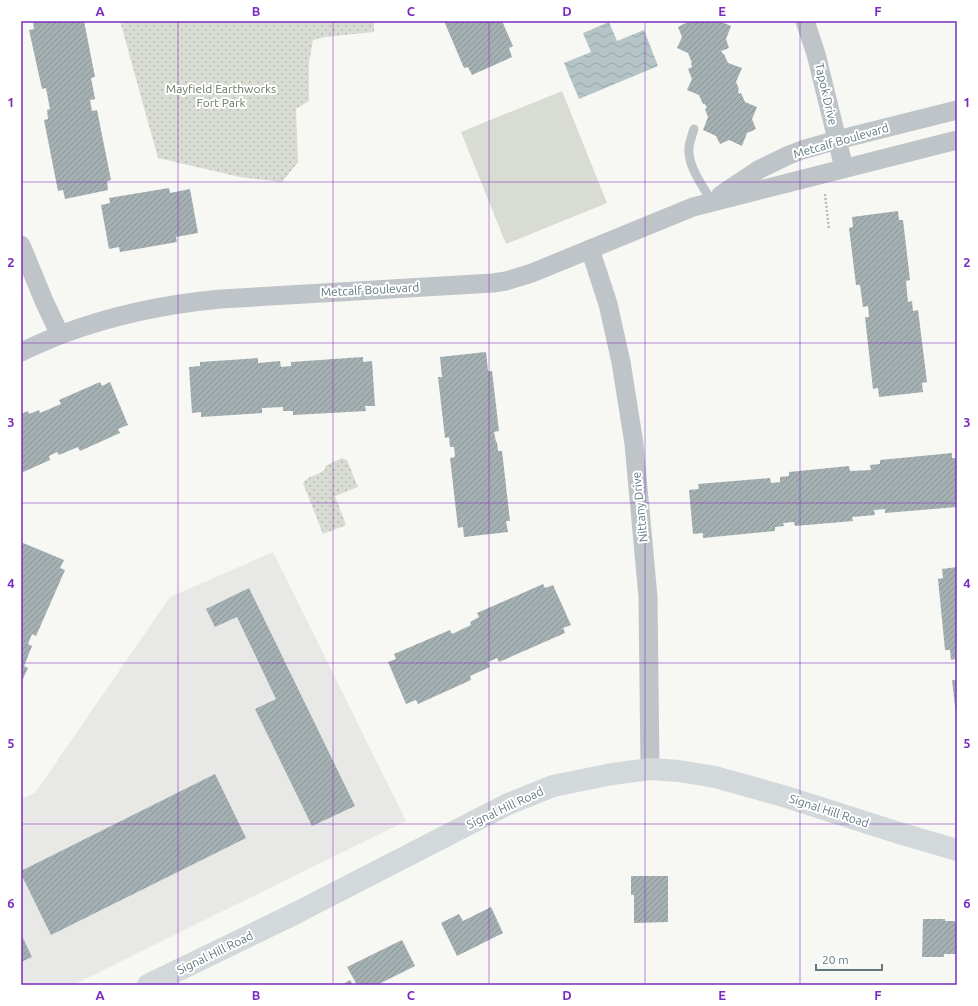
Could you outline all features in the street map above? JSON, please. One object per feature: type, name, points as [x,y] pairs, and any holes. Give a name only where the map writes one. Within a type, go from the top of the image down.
[{"type":"main road","name":"Signal Hill Road","points":[[148,985],[303,910],[520,799],[553,786],[612,774],[650,769],[715,776],[957,850]]},
{"type":"street","name":"Tapok Drive","points":[[805,21],[816,54],[844,168]]},
{"type":"street","name":"Metcalf Boulevard","points":[[712,202],[729,189],[760,170],[789,155],[837,140],[957,110]]},
{"type":"street","name":"Metcalf Boulevard","points":[[21,352],[60,335],[130,314],[195,301],[506,281],[532,273],[681,211],[957,140]]},
{"type":"street","points":[[21,245],[60,335]]},
{"type":"street","name":"Nittany Drive","points":[[590,249],[608,304],[621,362],[634,444],[648,597],[650,769]]},
{"type":"lane","points":[[694,129],[689,148],[690,158],[693,168],[712,202]]},
{"type":"path","points":[[822,174],[829,230]]},
{"type":"shaded area","points":[[273,552],[406,821],[73,985],[21,985],[21,799],[35,793],[170,597]]},
{"type":"green space","name":"Mayfield Earthworks Fort Park","points":[[120,21],[374,21],[374,32],[325,37],[313,40],[309,62],[309,101],[296,109],[298,162],[282,182],[240,177],[158,158]]},
{"type":"green space","points":[[562,91],[607,203],[506,244],[461,132]]},
{"type":"green space","points":[[342,458],[347,460],[358,487],[335,496],[346,525],[323,534],[303,483],[307,478],[320,473],[325,469],[325,466]]},
{"type":"water","points":[[609,22],[617,41],[644,30],[658,66],[579,99],[564,63],[591,52],[583,33]]},
{"type":"building","points":[[33,21],[84,21],[95,77],[91,78],[95,99],[90,100],[92,111],[97,110],[111,180],[107,181],[108,190],[65,199],[63,190],[58,191],[44,120],[48,119],[47,110],[50,109],[46,88],[42,89],[29,30],[34,29]]},
{"type":"building","points":[[444,21],[502,21],[513,46],[509,48],[512,57],[472,75],[468,67],[464,68]]},
{"type":"building","points":[[687,21],[719,21],[731,26],[726,39],[729,48],[721,51],[728,63],[742,68],[736,82],[739,89],[739,94],[741,93],[745,102],[757,107],[752,119],[756,129],[747,133],[742,146],[729,140],[720,144],[716,136],[703,130],[708,117],[705,109],[707,108],[705,104],[703,104],[699,95],[687,90],[692,79],[688,69],[692,67],[692,63],[688,53],[677,48],[682,37],[678,27]]},
{"type":"building","points":[[169,188],[170,193],[190,189],[198,233],[176,237],[177,242],[120,252],[119,247],[109,249],[101,205],[110,203],[109,198]]},
{"type":"building","points":[[898,211],[899,220],[903,220],[910,280],[906,281],[908,302],[912,301],[913,311],[918,310],[927,382],[922,383],[923,392],[879,397],[878,388],[873,389],[865,317],[869,317],[868,306],[863,307],[860,285],[856,285],[849,228],[853,227],[852,217]]},
{"type":"building","points":[[486,352],[488,371],[492,371],[499,431],[494,432],[498,451],[502,451],[510,521],[506,521],[508,532],[464,537],[463,527],[458,528],[450,458],[455,457],[454,447],[450,447],[449,437],[445,438],[438,377],[442,377],[440,357]]},
{"type":"building","points":[[363,357],[363,362],[372,361],[375,406],[365,406],[366,411],[293,415],[293,411],[283,411],[283,407],[262,408],[262,413],[201,417],[201,412],[192,413],[189,367],[200,366],[200,362],[258,358],[258,363],[280,361],[281,367],[291,366],[291,362]]},
{"type":"building","points":[[100,382],[102,386],[110,382],[128,425],[118,429],[120,433],[80,451],[78,447],[59,455],[57,452],[49,456],[50,460],[21,473],[21,414],[28,411],[29,414],[39,410],[40,413],[61,404],[59,400]]},
{"type":"building","points":[[952,453],[952,458],[957,458],[957,507],[885,513],[885,509],[874,510],[875,515],[852,517],[853,521],[795,526],[794,522],[783,523],[784,526],[775,527],[775,531],[703,538],[703,533],[693,534],[689,490],[699,489],[698,484],[770,478],[771,483],[780,482],[780,477],[789,476],[789,472],[849,466],[850,471],[871,470],[870,465],[880,464],[880,460]]},
{"type":"building","points":[[23,543],[64,560],[60,568],[65,570],[36,636],[32,634],[28,644],[32,646],[24,666],[28,668],[21,683],[21,548]]},
{"type":"building","points":[[957,567],[956,667],[955,659],[951,660],[950,650],[945,650],[938,579],[943,578],[942,569]]},
{"type":"building","points":[[543,584],[545,588],[553,585],[571,625],[563,628],[565,633],[499,662],[497,658],[488,662],[490,667],[470,676],[471,680],[418,704],[416,700],[406,704],[388,662],[396,659],[394,654],[450,630],[452,634],[471,625],[470,622],[479,617],[477,613]]},
{"type":"building","points":[[249,588],[355,806],[312,826],[255,709],[276,699],[237,617],[215,627],[206,609]]},
{"type":"building","points":[[952,680],[957,680],[957,715],[956,715]]},
{"type":"building","points":[[215,774],[246,838],[51,935],[21,874],[21,871]]},
{"type":"building","points":[[631,876],[668,876],[668,922],[634,923],[634,895],[631,895]]},
{"type":"building","points":[[491,907],[503,933],[457,956],[441,923],[459,914],[463,921]]},
{"type":"building","points":[[923,919],[945,919],[945,921],[955,921],[955,924],[957,924],[957,954],[944,954],[944,957],[922,957]]},
{"type":"building","points":[[21,934],[32,957],[21,962]]},
{"type":"building","points":[[402,940],[415,966],[377,985],[357,985],[347,967]]},
{"type":"building","points":[[350,980],[353,985],[343,984]]}]
